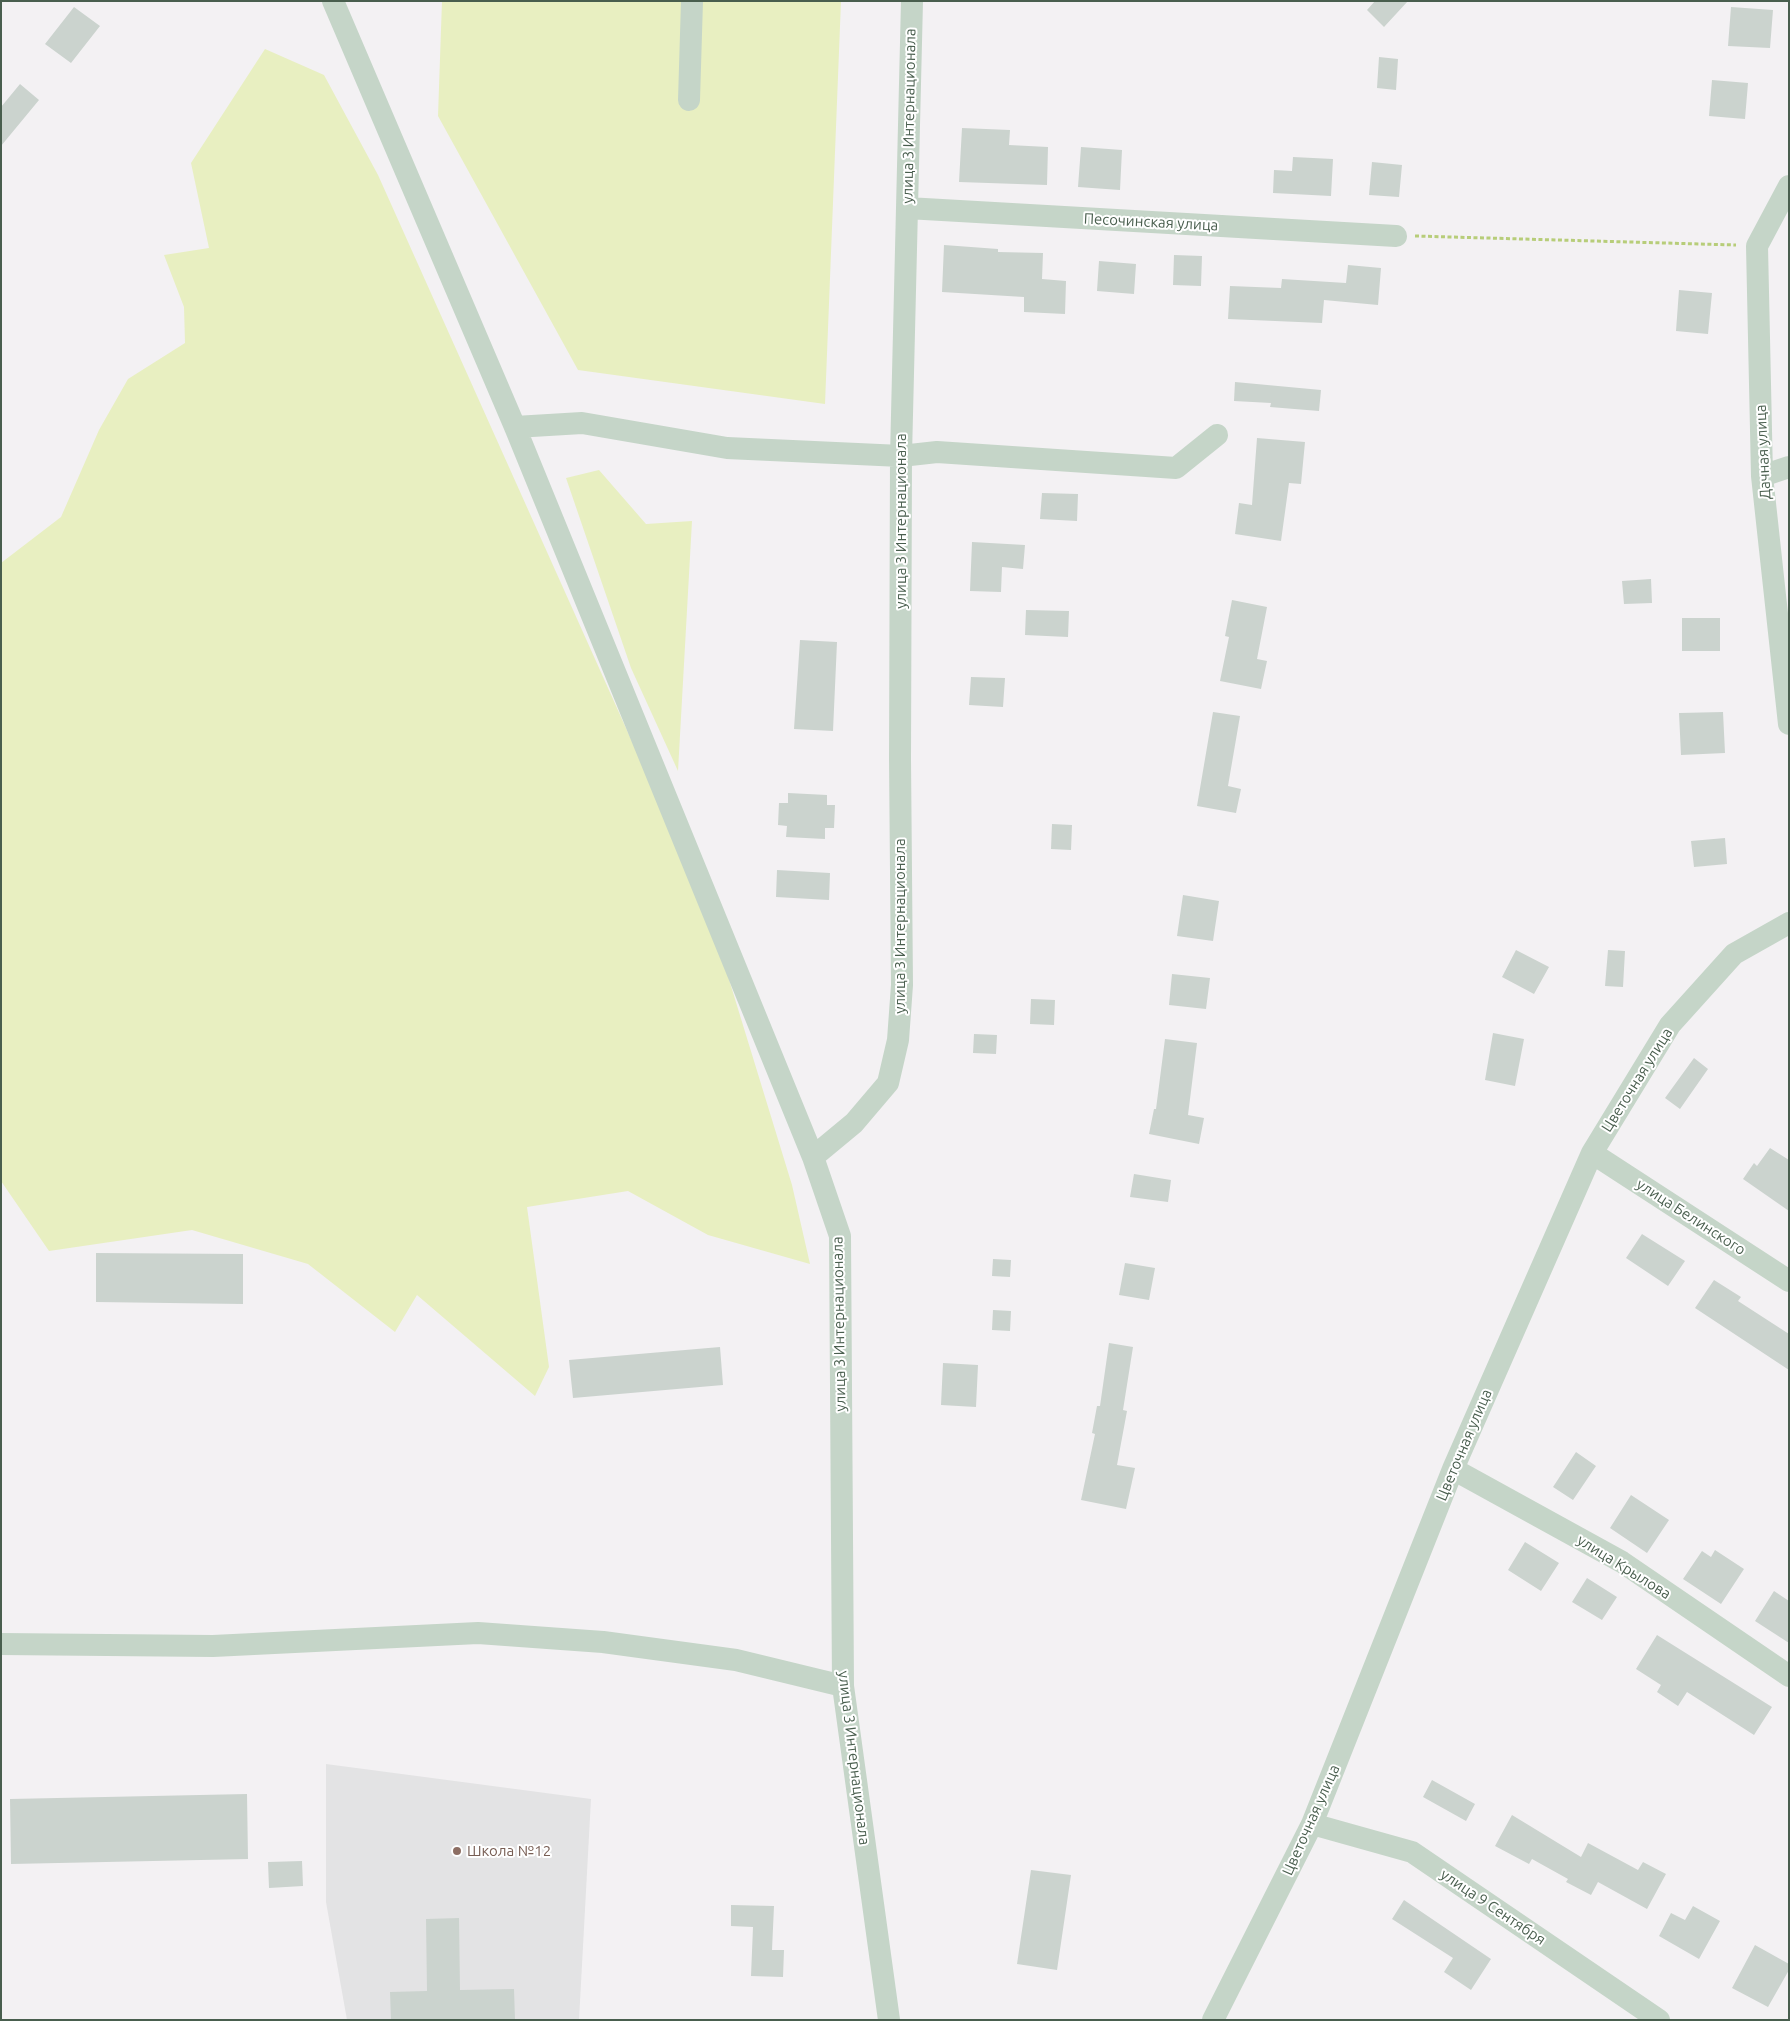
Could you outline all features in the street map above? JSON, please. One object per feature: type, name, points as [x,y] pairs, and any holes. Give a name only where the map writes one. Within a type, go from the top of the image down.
[{"type":"street","points":[[333,1],[515,427],[813,1157]]},
{"type":"street","points":[[689,100],[692,1]]},
{"type":"street","name":"улица 3 Интернационала","points":[[889,2020],[843,1686],[840,1236],[813,1157],[854,1123],[888,1083],[898,1040],[902,985],[900,759],[901,456],[912,1]]},
{"type":"street","name":"Дачная улица","points":[[1789,186],[1757,246],[1762,476],[1789,724]]},
{"type":"street","name":"Песочинская улица","points":[[907,208],[1396,236]]},
{"type":"street","points":[[515,427],[582,423],[728,448],[901,456],[936,452],[1176,468],[1217,434]]},
{"type":"street","points":[[1762,476],[1789,467]]},
{"type":"street","name":"Цветочная улица","points":[[1212,2020],[1312,1824],[1452,1469],[1592,1153],[1670,1025],[1734,954],[1789,923]]},
{"type":"street","name":"улица Белинского","points":[[1592,1153],[1789,1281]]},
{"type":"street","name":"улица Крылова","points":[[1452,1469],[1622,1562],[1789,1676]]},
{"type":"street","points":[[1,1644],[213,1646],[478,1633],[604,1642],[736,1660],[843,1686]]},
{"type":"street","name":"улица 9 Сентября","points":[[1312,1824],[1412,1852],[1659,2020]]},
{"type":"path","points":[[1396,236],[1757,246]]},
{"type":"shaded area","name":"Школа №12","points":[[326,1764],[591,1799],[579,2020],[347,2020],[326,1902]]},
{"type":"green space","points":[[442,1],[841,1],[825,404],[578,370],[438,116]]},
{"type":"green space","points":[[265,49],[324,75],[378,175],[708,911],[792,1185],[810,1264],[708,1235],[628,1191],[527,1207],[549,1367],[535,1396],[417,1295],[395,1332],[308,1264],[192,1230],[49,1251],[1,1181],[1,563],[61,517],[99,430],[128,379],[185,343],[184,307],[164,255],[209,248],[191,163]]},
{"type":"green space","points":[[599,470],[646,524],[692,521],[678,771],[631,668],[566,478]]},
{"type":"building","points":[[1375,1],[1408,1],[1384,27],[1367,10]]},
{"type":"building","points":[[74,7],[100,26],[71,63],[45,44]]},
{"type":"building","points":[[1731,7],[1773,10],[1770,48],[1728,46]]},
{"type":"building","points":[[1379,57],[1398,59],[1396,90],[1377,88]]},
{"type":"building","points":[[1712,80],[1748,83],[1745,119],[1709,116]]},
{"type":"building","points":[[20,84],[39,100],[1,146],[1,107]]},
{"type":"building","points":[[962,128],[1010,130],[1009,145],[1048,147],[1047,185],[959,182]]},
{"type":"building","points":[[1081,147],[1122,150],[1120,190],[1078,187]]},
{"type":"building","points":[[1293,157],[1333,159],[1331,196],[1273,193],[1274,170],[1292,171]]},
{"type":"building","points":[[1372,162],[1402,165],[1399,197],[1369,195]]},
{"type":"building","points":[[944,245],[998,249],[998,252],[1043,253],[1042,279],[1066,281],[1065,314],[1024,312],[1024,297],[942,292]]},
{"type":"building","points":[[1174,255],[1202,256],[1201,286],[1173,285]]},
{"type":"building","points":[[1099,261],[1136,264],[1134,294],[1097,291]]},
{"type":"building","points":[[1348,265],[1381,268],[1378,305],[1324,300],[1322,323],[1228,319],[1230,286],[1281,288],[1282,279],[1346,283]]},
{"type":"building","points":[[1679,290],[1712,293],[1708,334],[1676,331]]},
{"type":"building","points":[[1235,382],[1321,390],[1319,411],[1270,407],[1271,403],[1234,401]]},
{"type":"building","points":[[1257,438],[1305,442],[1301,484],[1289,483],[1281,541],[1235,534],[1239,503],[1252,505]]},
{"type":"building","points":[[1042,493],[1078,494],[1077,521],[1040,519]]},
{"type":"building","points":[[972,542],[1025,545],[1023,569],[1002,567],[1001,592],[970,591]]},
{"type":"building","points":[[1651,579],[1652,603],[1624,604],[1622,581]]},
{"type":"building","points":[[1232,600],[1267,607],[1257,659],[1267,661],[1261,689],[1220,681],[1229,637],[1225,636]]},
{"type":"building","points":[[1026,610],[1069,611],[1068,637],[1025,635]]},
{"type":"building","points":[[1682,618],[1720,618],[1720,651],[1682,651]]},
{"type":"building","points":[[800,640],[837,642],[833,731],[794,729]]},
{"type":"building","points":[[971,677],[1005,678],[1003,707],[969,705]]},
{"type":"building","points":[[1213,712],[1240,716],[1228,786],[1241,789],[1236,813],[1197,806]]},
{"type":"building","points":[[1723,712],[1725,753],[1681,755],[1679,713]]},
{"type":"building","points":[[788,793],[827,795],[827,805],[835,805],[834,828],[825,828],[825,839],[786,837],[787,826],[778,825],[779,803],[788,803]]},
{"type":"building","points":[[1052,824],[1072,825],[1071,850],[1051,849]]},
{"type":"building","points":[[1725,838],[1727,864],[1694,867],[1691,841]]},
{"type":"building","points":[[777,870],[830,873],[829,900],[776,897]]},
{"type":"building","points":[[1183,895],[1219,901],[1213,941],[1177,936]]},
{"type":"building","points":[[1516,950],[1549,967],[1534,994],[1502,977]]},
{"type":"building","points":[[1608,950],[1625,951],[1623,987],[1605,986]]},
{"type":"building","points":[[1172,974],[1210,978],[1206,1009],[1169,1005]]},
{"type":"building","points":[[1031,999],[1055,1000],[1054,1025],[1030,1024]]},
{"type":"building","points":[[1493,1033],[1524,1039],[1515,1086],[1485,1080]]},
{"type":"building","points":[[974,1034],[997,1035],[996,1054],[973,1053]]},
{"type":"building","points":[[1165,1039],[1197,1043],[1188,1115],[1204,1118],[1199,1144],[1149,1134],[1154,1109],[1156,1109]]},
{"type":"building","points":[[1694,1058],[1708,1069],[1680,1109],[1665,1098]]},
{"type":"building","points":[[1770,1148],[1789,1160],[1789,1211],[1743,1179],[1754,1163],[1757,1166]]},
{"type":"building","points":[[1134,1174],[1171,1180],[1168,1202],[1130,1197]]},
{"type":"building","points":[[1642,1234],[1685,1261],[1668,1286],[1626,1258]]},
{"type":"building","points":[[96,1253],[243,1254],[243,1304],[96,1302]]},
{"type":"building","points":[[993,1259],[1011,1260],[1010,1277],[992,1276]]},
{"type":"building","points":[[1125,1263],[1155,1268],[1149,1300],[1119,1295]]},
{"type":"building","points":[[1714,1280],[1741,1297],[1738,1301],[1789,1334],[1789,1370],[1695,1308]]},
{"type":"building","points":[[993,1310],[1011,1311],[1010,1331],[992,1330]]},
{"type":"building","points":[[1109,1343],[1133,1347],[1123,1410],[1127,1411],[1117,1465],[1135,1468],[1126,1509],[1081,1500],[1095,1434],[1092,1433],[1097,1406],[1100,1406]]},
{"type":"building","points":[[720,1347],[723,1385],[573,1398],[569,1360]]},
{"type":"building","points":[[943,1363],[978,1365],[976,1407],[941,1405]]},
{"type":"building","points":[[1576,1452],[1596,1466],[1573,1500],[1553,1487]]},
{"type":"building","points":[[1631,1495],[1669,1520],[1647,1553],[1610,1528]]},
{"type":"building","points":[[1525,1542],[1559,1563],[1541,1591],[1508,1570]]},
{"type":"building","points":[[1715,1550],[1744,1569],[1721,1604],[1683,1579],[1702,1551],[1711,1557]]},
{"type":"building","points":[[1587,1578],[1617,1597],[1602,1620],[1572,1602]]},
{"type":"building","points":[[1774,1591],[1789,1601],[1789,1643],[1755,1621]]},
{"type":"building","points":[[1657,1635],[1772,1707],[1754,1735],[1687,1692],[1678,1706],[1657,1692],[1661,1685],[1636,1669]]},
{"type":"building","points":[[1432,1780],[1475,1804],[1466,1821],[1423,1797]]},
{"type":"building","points":[[247,1794],[248,1859],[11,1864],[10,1799]]},
{"type":"building","points":[[1512,1815],[1581,1857],[1588,1843],[1638,1870],[1643,1862],[1666,1874],[1647,1909],[1598,1882],[1591,1895],[1566,1882],[1568,1879],[1532,1859],[1529,1864],[1495,1846]]},
{"type":"building","points":[[302,1861],[303,1886],[269,1888],[268,1862]]},
{"type":"building","points":[[1031,1870],[1071,1875],[1057,1970],[1017,1964]]},
{"type":"building","points":[[1404,1900],[1491,1959],[1471,1990],[1444,1972],[1453,1958],[1392,1919]]},
{"type":"building","points":[[731,1905],[774,1906],[772,1950],[784,1950],[783,1977],[751,1976],[753,1927],[731,1926]]},
{"type":"building","points":[[1693,1906],[1720,1921],[1699,1959],[1659,1936],[1671,1913],[1685,1920]]},
{"type":"building","points":[[459,1918],[460,1990],[514,1989],[515,2020],[391,2020],[390,1992],[427,1991],[426,1919]]},
{"type":"building","points":[[1755,1945],[1789,1964],[1789,1970],[1768,2007],[1732,1988]]},
{"type":"place","name":"Школа №12","points":[[457,1851]]}]
